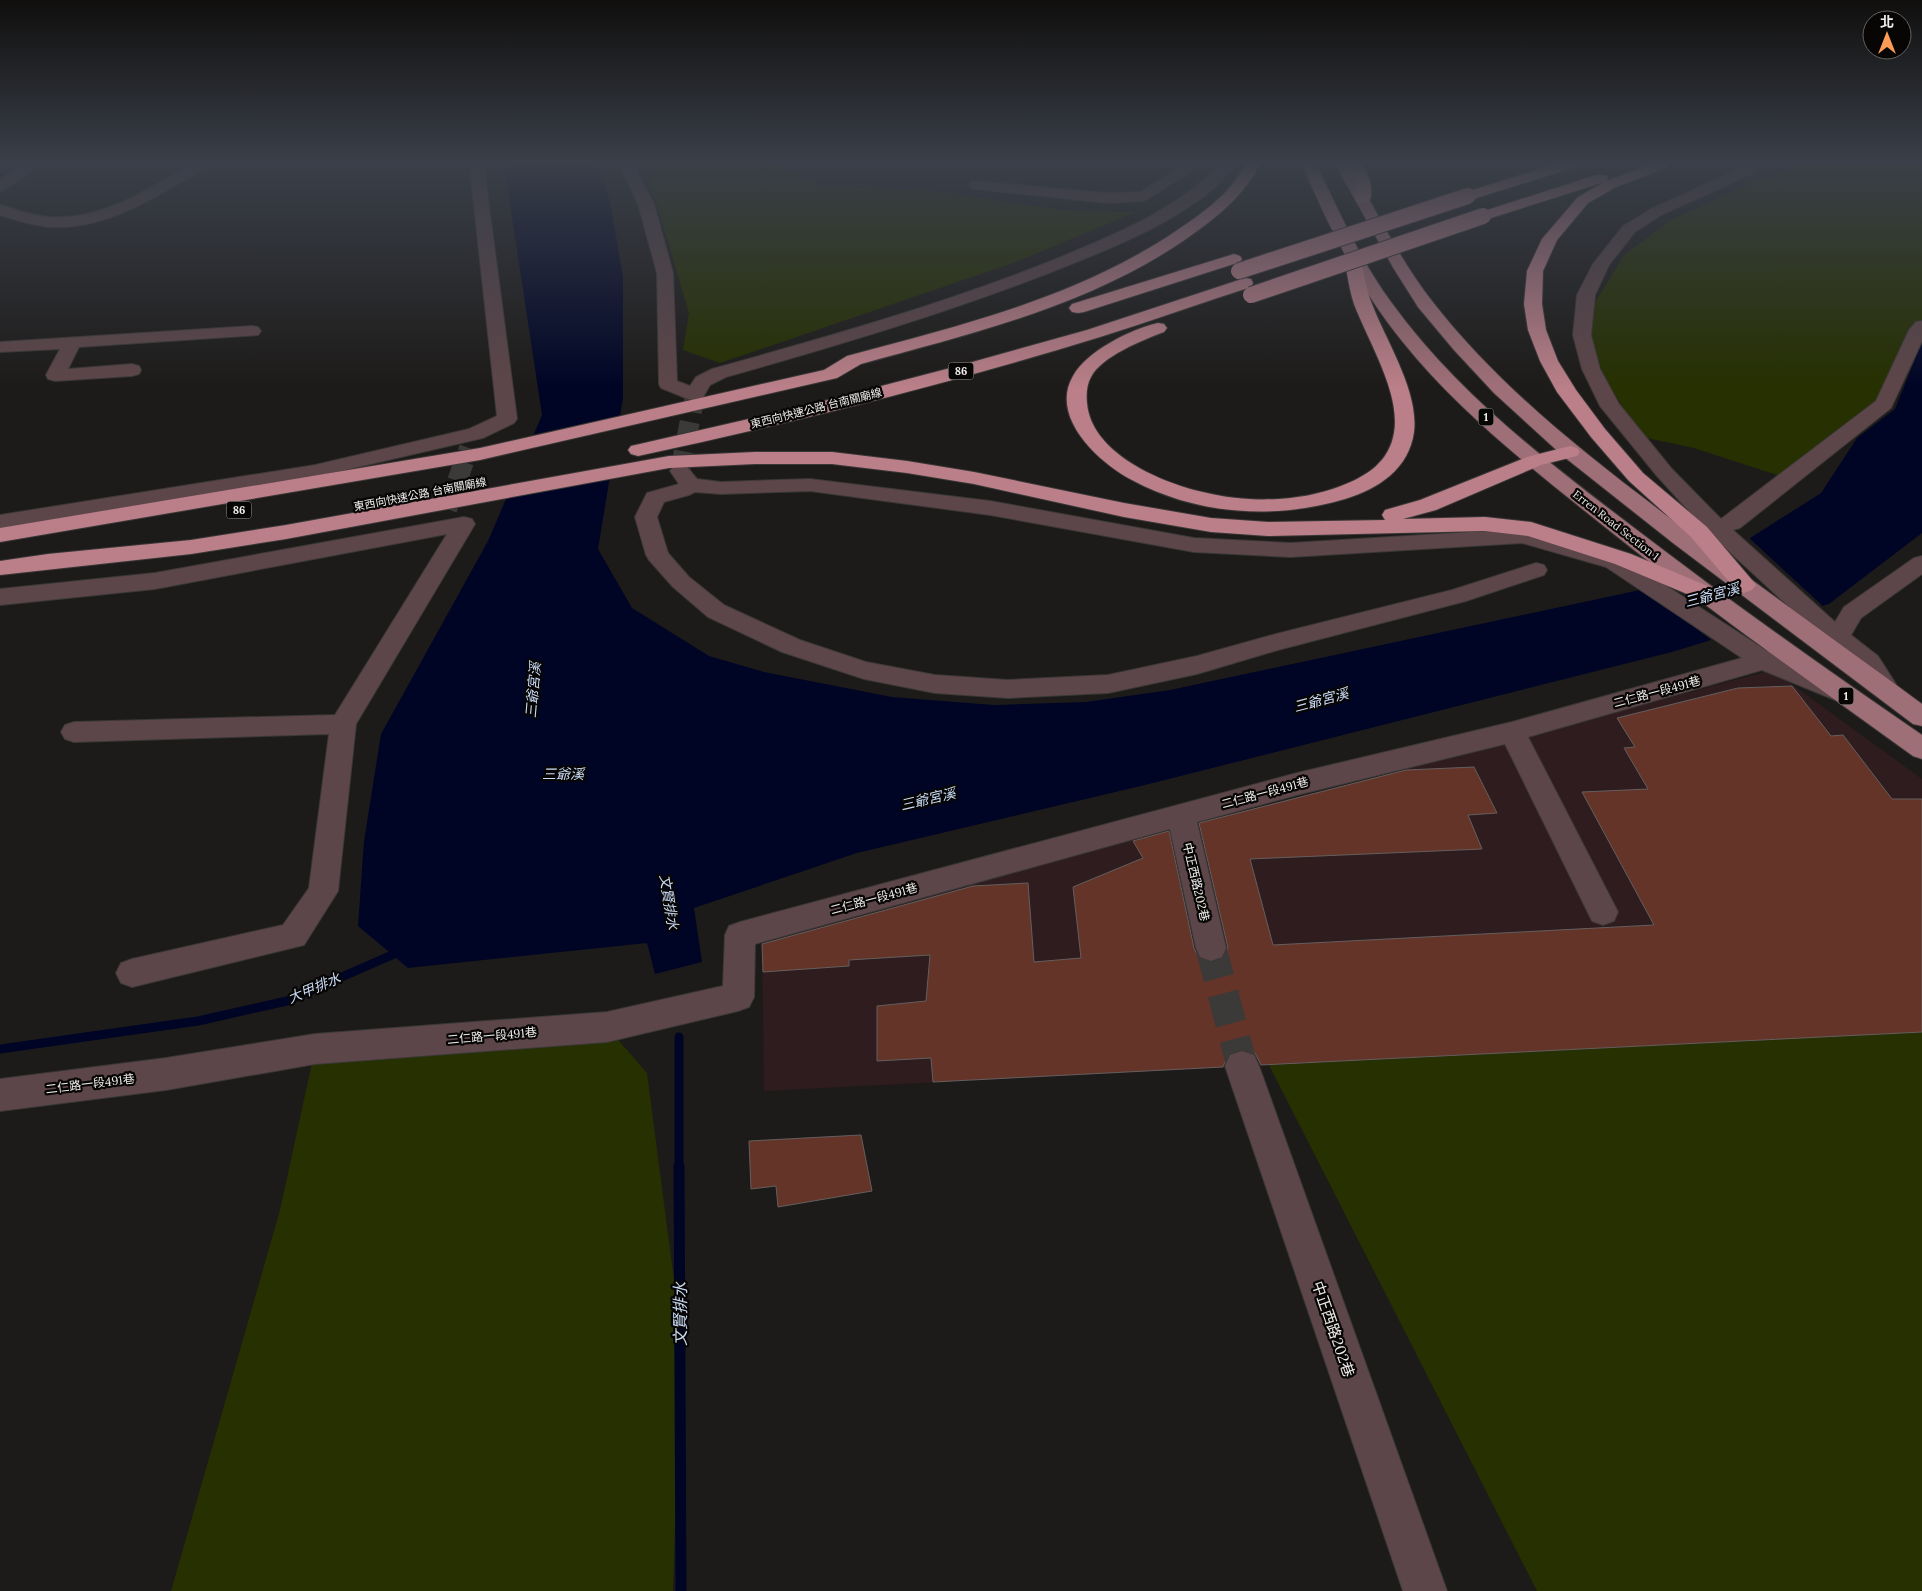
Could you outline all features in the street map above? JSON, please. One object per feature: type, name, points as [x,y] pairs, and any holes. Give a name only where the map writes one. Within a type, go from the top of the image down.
[{"type":"highway","points":[[678,449],[830,374],[854,360],[1047,303],[1088,288],[1122,271],[1175,238]]},
{"type":"highway","points":[[830,374],[981,336],[1242,277],[1359,238]]},
{"type":"highway","name":"東西向快速公路 台南關廟線","points":[[0,547],[300,500],[678,449],[1074,339],[1242,277],[1359,238]]},
{"type":"highway","points":[[1551,238],[1535,272],[1533,304],[1537,330],[1549,361],[1567,392],[1636,478],[1709,530]]},
{"type":"highway","points":[[1242,277],[1100,358],[1083,374],[1077,390],[1077,409],[1085,429],[1100,449],[1123,467],[1153,483],[1189,496],[1227,503],[1267,505],[1297,503],[1333,496],[1363,485],[1386,471],[1399,452],[1405,431],[1404,410],[1385,356],[1362,302],[1352,256]]},
{"type":"highway","points":[[0,535],[465,478],[678,449],[755,458],[832,458],[907,467],[974,478],[1124,510],[1211,525],[1268,529],[1485,524],[1531,529],[1707,594]]},
{"type":"highway","points":[[1330,527],[1428,505],[1534,461],[1570,452]]},
{"type":"highway","points":[[0,568],[191,547],[465,478]]},
{"type":"main road","name":"1","points":[[1344,238],[1352,256]]},
{"type":"main road","name":"1","points":[[1384,238],[1424,303],[1460,346],[1501,389],[1570,452],[1709,530],[1744,585],[1821,630],[1886,689],[1922,716]]},
{"type":"main road","name":"Erren Road Section 1","points":[[1352,256],[1384,305],[1416,346],[1462,394],[1534,461],[1707,594],[1768,653],[1846,696],[1922,749]]},
{"type":"street","points":[[132,973],[293,936],[323,891],[343,724],[464,524],[465,478],[507,419],[485,238]]},
{"type":"street","points":[[655,238],[665,273],[668,384],[694,395],[703,381],[720,373],[933,309],[1041,271],[1118,238]]},
{"type":"street","points":[[1622,238],[1601,264],[1586,295],[1582,335],[1591,368],[1610,406],[1709,530],[1821,630],[1869,662],[1886,689]]},
{"type":"street","points":[[1709,530],[1884,404],[1918,330],[1922,326]]},
{"type":"street","points":[[0,347],[252,331]]},
{"type":"street","points":[[73,342],[55,375],[132,370]]},
{"type":"street","points":[[678,449],[721,488],[810,485],[838,488],[990,508],[1194,545],[1291,550],[1523,536],[1618,561],[1768,653]]},
{"type":"street","points":[[678,449],[682,491],[655,498],[646,517],[658,555],[681,582],[716,611],[791,646],[864,670],[935,684],[1008,689],[1108,684],[1197,665],[1276,642],[1458,596],[1536,570]]},
{"type":"street","points":[[0,522],[315,471],[465,478]]},
{"type":"street","points":[[0,597],[155,581],[465,478]]},
{"type":"street","points":[[1821,630],[1852,613],[1922,563]]},
{"type":"street","name":"二仁路一段491巷","points":[[0,1095],[166,1074],[315,1049],[607,1027],[738,997],[740,935],[1297,784],[1512,732],[1768,653]]},
{"type":"street","points":[[74,732],[343,724]]},
{"type":"street","points":[[1512,732],[1603,912]]},
{"type":"street","name":"中正西路202巷","points":[[1181,815],[1211,948]]},
{"type":"street","name":"中正西路202巷","points":[[1242,1066],[1425,1591]]},
{"type":"shaded area","points":[[1772,670],[1922,779],[1922,1032],[764,1091],[762,939],[1177,826],[1402,770]]},
{"type":"green space","points":[[667,238],[1073,238],[1016,262],[720,363],[683,350],[689,313]]},
{"type":"green space","points":[[1646,238],[1922,238],[1922,326],[1884,404],[1789,479],[1694,448],[1647,438],[1628,416],[1603,375],[1590,335],[1594,304],[1624,255]]},
{"type":"green space","points":[[607,1027],[647,1073],[681,1334],[673,1591],[171,1591],[280,1210],[315,1049]]},
{"type":"green space","points":[[1922,1032],[1922,1591],[1537,1591],[1269,1065]]},
{"type":"water","name":"三爺溪","points":[[515,238],[616,238],[623,277],[623,398],[598,549],[632,608],[709,656],[764,672],[892,697],[994,705],[1086,702],[1170,690],[1640,590],[1744,542],[1821,493],[1857,438],[1895,409],[1922,342],[1922,533],[1829,604],[1672,652],[1145,785],[857,853],[694,908],[702,962],[655,974],[647,943],[408,968],[358,926],[364,841],[381,734],[488,541],[542,415]]},
{"type":"pier","points":[[622,415],[612,478],[503,499],[531,435]]},
{"type":"pier","points":[[1748,537],[1825,608],[1714,642],[1641,587]]},
{"type":"building","points":[[1792,686],[1831,736],[1843,735],[1892,799],[1922,799],[1922,1032],[1261,1065],[1255,1053],[1241,1049],[1228,1054],[1223,1067],[933,1082],[931,1058],[877,1061],[877,1006],[926,1001],[930,955],[849,960],[849,966],[763,972],[762,944],[973,886],[1028,883],[1034,962],[1081,958],[1073,887],[1143,858],[1133,841],[1169,831],[1194,948],[1199,959],[1212,963],[1224,958],[1228,948],[1199,823],[1406,770],[1474,767],[1497,813],[1468,815],[1482,849],[1250,859],[1273,945],[1654,925],[1582,792],[1648,789],[1624,748],[1635,747],[1617,718],[1738,688]]},
{"type":"building","points":[[861,1135],[872,1191],[778,1207],[776,1186],[751,1189],[749,1141]]},
{"type":"waterway","name":"大甲排水","points":[[0,1049],[198,1021],[287,1001],[401,951]]},
{"type":"waterway","name":"文賢排水","points":[[679,1037],[679,1166]]},
{"type":"waterway","name":"文賢排水","points":[[679,1166],[681,1591]]},
{"type":"tunnel","points":[[680,471],[695,395]]},
{"type":"tunnel","points":[[447,509],[469,448]]},
{"type":"tunnel","points":[[1211,948],[1242,1066]]},
{"type":"water label","name":"三爺宮溪","points":[[1712,595]]},
{"type":"water label","name":"三爺宮溪","points":[[533,690]]},
{"type":"water label","name":"三爺宮溪","points":[[1321,700]]},
{"type":"water label","name":"三爺宮溪","points":[[928,799]]}]
